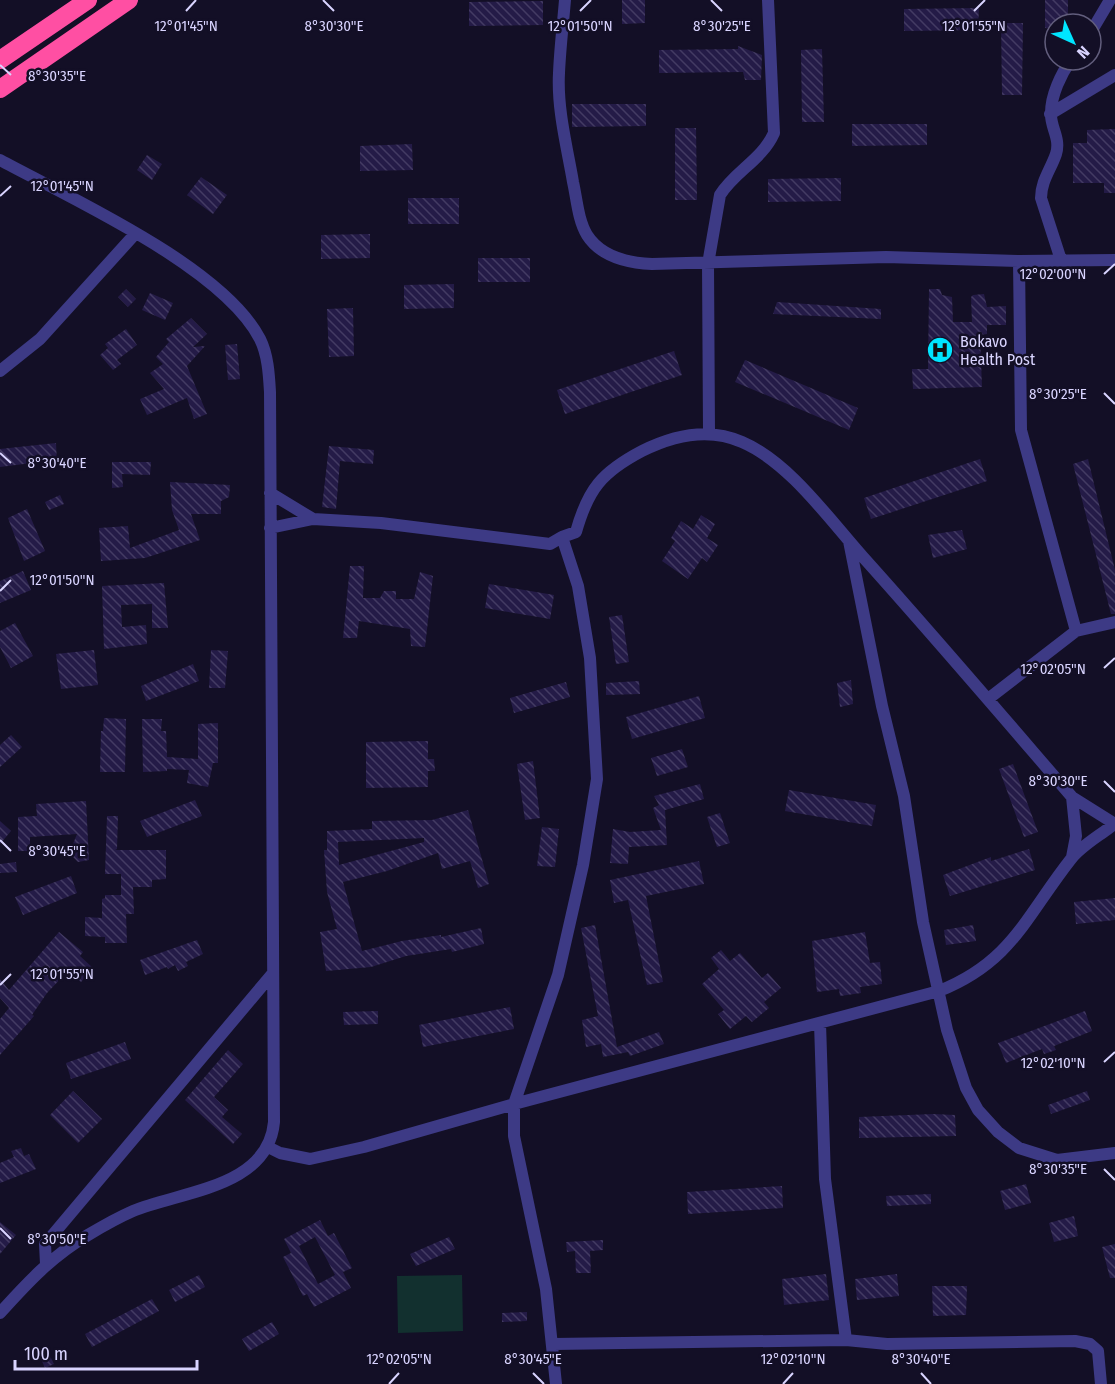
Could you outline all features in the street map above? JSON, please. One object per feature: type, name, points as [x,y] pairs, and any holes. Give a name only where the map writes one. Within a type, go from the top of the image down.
[{"type":"highway","points":[[0,60],[88,0]]},
{"type":"highway","points":[[0,89],[129,0]]},
{"type":"street","points":[[565,0],[559,75],[564,132],[580,220],[597,247],[614,257],[634,263],[708,264],[886,257],[1019,261],[1115,260]]},
{"type":"street","points":[[709,432],[708,264],[720,195],[725,186],[764,152],[774,133],[768,0]]},
{"type":"street","points":[[1061,260],[1041,198],[1041,189],[1057,146],[1058,139],[1050,114],[1064,72]]},
{"type":"street","points":[[1050,114],[1115,75]]},
{"type":"street","points":[[0,160],[175,258],[219,291],[248,320],[261,341],[269,383],[274,1122],[268,1147],[259,1159],[239,1174],[133,1211],[87,1235],[46,1264],[0,1313]]},
{"type":"street","points":[[0,371],[40,339],[135,234]]},
{"type":"street","points":[[1019,261],[1021,430],[1076,632]]},
{"type":"street","points":[[268,1147],[279,1153],[310,1159],[364,1147],[514,1104],[939,991],[975,974],[1002,953],[1072,857],[1115,824],[1072,797],[849,541],[774,461],[741,441],[709,432],[695,433],[651,447],[611,469],[591,492],[576,532],[550,544],[381,523],[314,519],[270,528]]},
{"type":"street","points":[[270,493],[314,519]]},
{"type":"street","points":[[556,1384],[546,1289],[514,1136],[514,1104],[558,975],[584,865],[597,779],[590,658],[578,586],[562,537]]},
{"type":"street","points":[[849,541],[882,706],[904,796],[923,922],[947,1030],[966,1088],[978,1110],[998,1132],[1019,1148],[1057,1160],[1115,1153]]},
{"type":"street","points":[[988,699],[1076,632],[1115,622]]},
{"type":"street","points":[[1072,797],[1076,836],[1072,857]]},
{"type":"street","points":[[46,1264],[45,1244],[273,973]]},
{"type":"street","points":[[820,1023],[825,1179],[846,1340]]},
{"type":"street","points":[[552,1344],[846,1340],[887,1344],[1084,1342],[1098,1351],[1101,1384]]},
{"type":"green space","points":[[462,1275],[463,1331],[398,1333],[397,1276]]},
{"type":"building","points":[[622,0],[645,0],[645,23],[622,24]]},
{"type":"building","points":[[1045,0],[1068,0],[1068,12],[1045,12]]},
{"type":"building","points":[[543,1],[543,25],[469,26],[469,2]]},
{"type":"building","points":[[979,8],[978,30],[904,31],[904,9]]},
{"type":"building","points":[[1001,23],[1023,23],[1022,95],[1002,95]]},
{"type":"building","points":[[738,46],[762,55],[761,80],[745,80],[743,72],[659,73],[659,50],[738,49]]},
{"type":"building","points":[[822,49],[824,122],[802,122],[801,50]]},
{"type":"building","points":[[572,104],[646,104],[646,126],[572,127]]},
{"type":"building","points":[[852,124],[927,124],[927,145],[852,146]]},
{"type":"building","points":[[675,128],[696,128],[697,200],[675,200]]},
{"type":"building","points":[[1115,129],[1115,193],[1104,193],[1104,183],[1073,183],[1073,143],[1087,143],[1087,130]]},
{"type":"building","points":[[412,144],[413,170],[360,171],[360,146]]},
{"type":"building","points":[[147,155],[162,164],[152,180],[137,170]]},
{"type":"building","points":[[201,177],[227,195],[213,214],[187,195]]},
{"type":"building","points":[[841,178],[841,201],[768,202],[768,179]]},
{"type":"building","points":[[408,198],[459,198],[459,224],[408,224]]},
{"type":"building","points":[[370,234],[370,258],[321,259],[321,235]]},
{"type":"building","points":[[478,258],[530,258],[530,282],[478,282]]},
{"type":"building","points":[[454,284],[454,308],[404,309],[404,285]]},
{"type":"building","points":[[126,289],[136,299],[128,307],[118,297]]},
{"type":"building","points":[[929,289],[940,289],[942,295],[952,297],[953,322],[972,322],[971,297],[973,295],[984,294],[987,307],[1006,306],[1006,325],[987,325],[987,334],[980,335],[982,387],[913,389],[912,369],[928,369]]},
{"type":"building","points":[[150,293],[173,303],[165,320],[142,310]]},
{"type":"building","points":[[777,302],[881,309],[881,319],[773,314]]},
{"type":"building","points":[[353,308],[354,356],[329,357],[327,309]]},
{"type":"building","points":[[191,318],[207,334],[193,347],[205,346],[187,366],[207,414],[194,419],[187,398],[147,415],[140,399],[164,389],[150,373],[163,364],[156,357],[169,342],[166,339]]},
{"type":"building","points":[[126,329],[137,345],[117,360],[121,364],[113,370],[100,355],[108,348],[105,344]]},
{"type":"building","points":[[237,344],[240,379],[228,380],[225,345]]},
{"type":"building","points":[[674,351],[682,375],[565,414],[557,390]]},
{"type":"building","points":[[745,360],[858,408],[849,430],[735,382]]},
{"type":"building","points":[[56,443],[57,463],[48,464],[48,461],[0,467],[0,449]]},
{"type":"building","points":[[329,446],[374,450],[373,464],[340,461],[336,509],[322,507]]},
{"type":"building","points":[[980,459],[987,481],[871,519],[864,498]]},
{"type":"building","points":[[1088,459],[1115,570],[1115,614],[1111,614],[1073,464]]},
{"type":"building","points":[[112,462],[151,462],[150,475],[122,474],[123,487],[112,488]]},
{"type":"building","points":[[170,482],[230,485],[229,497],[221,501],[221,514],[191,514],[200,540],[145,558],[101,561],[99,528],[128,526],[130,548],[179,530],[172,510]]},
{"type":"building","points":[[60,495],[64,504],[49,510],[45,502]]},
{"type":"building","points":[[27,509],[45,551],[24,561],[8,518]]},
{"type":"building","points":[[701,515],[715,524],[707,538],[718,545],[707,562],[702,558],[688,579],[662,561],[675,541],[671,538],[681,521],[693,529]]},
{"type":"building","points":[[962,530],[967,549],[933,558],[928,535]]},
{"type":"building","points":[[350,566],[364,566],[363,598],[380,598],[384,591],[396,591],[396,599],[414,599],[420,572],[433,576],[425,647],[411,646],[410,629],[359,621],[357,638],[343,638]]},
{"type":"building","points":[[23,571],[31,590],[0,603],[0,581]]},
{"type":"building","points":[[164,583],[168,628],[152,628],[152,604],[121,605],[122,627],[146,625],[147,644],[104,649],[102,586]]},
{"type":"building","points":[[489,584],[554,595],[550,619],[485,608]]},
{"type":"building","points":[[622,615],[629,662],[616,664],[609,617]]},
{"type":"building","points":[[15,623],[33,656],[11,668],[0,647],[0,631]]},
{"type":"building","points":[[94,650],[98,685],[61,689],[56,654]]},
{"type":"building","points":[[211,650],[228,651],[225,688],[209,688]]},
{"type":"building","points":[[193,664],[199,681],[146,701],[141,686]]},
{"type":"building","points":[[851,680],[853,704],[840,707],[837,683]]},
{"type":"building","points":[[639,681],[640,694],[606,695],[606,683]]},
{"type":"building","points":[[566,682],[570,697],[514,713],[510,698]]},
{"type":"building","points":[[699,696],[705,718],[632,739],[626,717]]},
{"type":"building","points":[[104,718],[126,719],[125,772],[100,772],[101,731],[103,731]]},
{"type":"building","points":[[142,719],[162,719],[161,731],[166,731],[167,757],[198,759],[198,724],[218,723],[218,763],[213,763],[208,787],[187,783],[189,770],[167,769],[167,771],[143,772]]},
{"type":"building","points":[[11,735],[22,747],[0,767],[0,745]]},
{"type":"building","points":[[428,741],[428,759],[434,759],[435,771],[428,771],[428,787],[366,788],[366,742]]},
{"type":"building","points":[[682,749],[688,767],[657,776],[651,758]]},
{"type":"building","points":[[533,761],[540,818],[525,820],[517,764]]},
{"type":"building","points":[[1013,764],[1038,832],[1024,837],[999,769]]},
{"type":"building","points":[[700,784],[704,799],[665,810],[667,845],[629,847],[628,864],[610,863],[613,829],[630,832],[661,830],[653,808],[659,805],[654,796]]},
{"type":"building","points":[[789,790],[876,805],[872,826],[785,811]]},
{"type":"building","points":[[195,800],[202,816],[147,837],[140,821]]},
{"type":"building","points":[[86,801],[89,860],[78,862],[72,856],[71,849],[77,834],[30,837],[30,851],[18,851],[18,817],[37,816],[36,804]]},
{"type":"building","points":[[468,810],[489,884],[478,888],[470,861],[442,869],[438,853],[387,871],[343,882],[362,951],[402,941],[441,935],[441,937],[481,928],[484,944],[452,952],[451,949],[406,956],[371,967],[326,971],[320,932],[337,929],[327,892],[324,850],[327,850],[327,831],[372,829],[372,821],[432,820]],"holes":[[[424,838],[424,842],[339,865],[338,842]]]},
{"type":"building","points":[[720,813],[730,843],[717,847],[707,817]]},
{"type":"building","points":[[107,816],[118,816],[117,849],[115,850],[166,850],[166,879],[152,880],[152,887],[133,887],[134,914],[126,914],[127,943],[105,943],[105,937],[85,936],[85,917],[102,918],[102,899],[105,895],[121,895],[121,874],[105,874]]},
{"type":"building","points":[[0,821],[11,831],[0,844]]},
{"type":"building","points":[[542,827],[559,829],[555,867],[537,866]]},
{"type":"building","points":[[1029,849],[1035,870],[950,896],[943,875],[991,857],[991,861]]},
{"type":"building","points":[[699,861],[704,884],[646,896],[663,982],[647,985],[628,900],[614,903],[610,880]]},
{"type":"building","points":[[16,862],[17,872],[0,873],[0,864]]},
{"type":"building","points":[[71,876],[77,893],[23,915],[15,897]]},
{"type":"building","points":[[1115,898],[1115,920],[1076,924],[1074,902]]},
{"type":"building","points":[[595,925],[617,1047],[659,1032],[664,1044],[630,1056],[628,1052],[603,1057],[601,1044],[586,1047],[582,1020],[598,1016],[581,928]]},
{"type":"building","points":[[973,925],[976,941],[946,945],[944,930]]},
{"type":"building","points":[[59,932],[83,952],[80,956],[93,968],[81,982],[68,971],[47,993],[32,1015],[34,1016],[0,1055],[0,1019],[9,1008],[0,998],[0,979],[9,990]]},
{"type":"building","points":[[865,932],[870,963],[880,962],[882,984],[860,987],[861,993],[840,996],[839,989],[817,992],[812,941]]},
{"type":"building","points":[[197,940],[203,954],[186,962],[188,966],[178,971],[175,965],[145,975],[140,960]]},
{"type":"building","points":[[721,950],[730,961],[740,953],[762,978],[768,973],[781,988],[764,1002],[769,1008],[752,1022],[746,1016],[730,1029],[718,1014],[724,1010],[702,984],[719,969],[711,958]]},
{"type":"building","points":[[510,1007],[514,1029],[423,1047],[419,1025]]},
{"type":"building","points":[[378,1011],[378,1024],[344,1025],[343,1012]]},
{"type":"building","points":[[1085,1011],[1092,1031],[1054,1046],[1056,1050],[1044,1054],[1042,1049],[1006,1063],[998,1043]]},
{"type":"building","points":[[125,1042],[131,1059],[71,1079],[66,1063]]},
{"type":"building","points":[[228,1050],[243,1064],[214,1097],[228,1110],[222,1117],[242,1134],[233,1144],[185,1100]]},
{"type":"building","points":[[73,1091],[102,1119],[78,1143],[50,1115]]},
{"type":"building","points":[[1087,1091],[1090,1100],[1051,1114],[1048,1105]]},
{"type":"building","points":[[955,1115],[956,1136],[859,1138],[859,1117]]},
{"type":"building","points":[[21,1148],[24,1156],[29,1154],[36,1169],[0,1183],[0,1163],[14,1157],[11,1151]]},
{"type":"building","points":[[1026,1184],[1031,1203],[1005,1210],[1000,1191]]},
{"type":"building","points":[[782,1186],[783,1208],[688,1214],[687,1192]]},
{"type":"building","points":[[931,1194],[931,1204],[887,1206],[886,1196]]},
{"type":"building","points":[[1074,1216],[1078,1236],[1054,1242],[1049,1223]]},
{"type":"building","points":[[320,1220],[328,1236],[334,1233],[352,1268],[343,1272],[351,1288],[314,1307],[307,1294],[303,1296],[283,1257],[291,1253],[284,1239]],"holes":[[[315,1237],[335,1275],[318,1284],[299,1246]]]},
{"type":"building","points":[[0,1222],[16,1235],[0,1254]]},
{"type":"building","points":[[449,1237],[455,1249],[416,1266],[410,1254]]},
{"type":"building","points":[[603,1240],[603,1250],[590,1251],[591,1273],[576,1273],[575,1251],[567,1252],[566,1242]]},
{"type":"building","points":[[1115,1244],[1115,1278],[1110,1278],[1102,1247]]},
{"type":"building","points":[[826,1274],[829,1300],[784,1305],[782,1279]]},
{"type":"building","points":[[897,1274],[899,1296],[857,1300],[855,1279]]},
{"type":"building","points":[[199,1275],[205,1287],[175,1302],[169,1290]]},
{"type":"building","points":[[932,1286],[967,1286],[966,1315],[933,1316]]},
{"type":"building","points":[[152,1299],[159,1311],[92,1347],[85,1334]]},
{"type":"building","points":[[527,1312],[527,1321],[502,1322],[502,1313]]},
{"type":"building","points":[[272,1322],[279,1334],[249,1351],[242,1339]]},
{"type":"building","points":[[45,1346],[54,1364],[45,1368],[37,1350]]},
{"type":"place","name":"Bokavo Health Post","points":[[940,350]]}]
